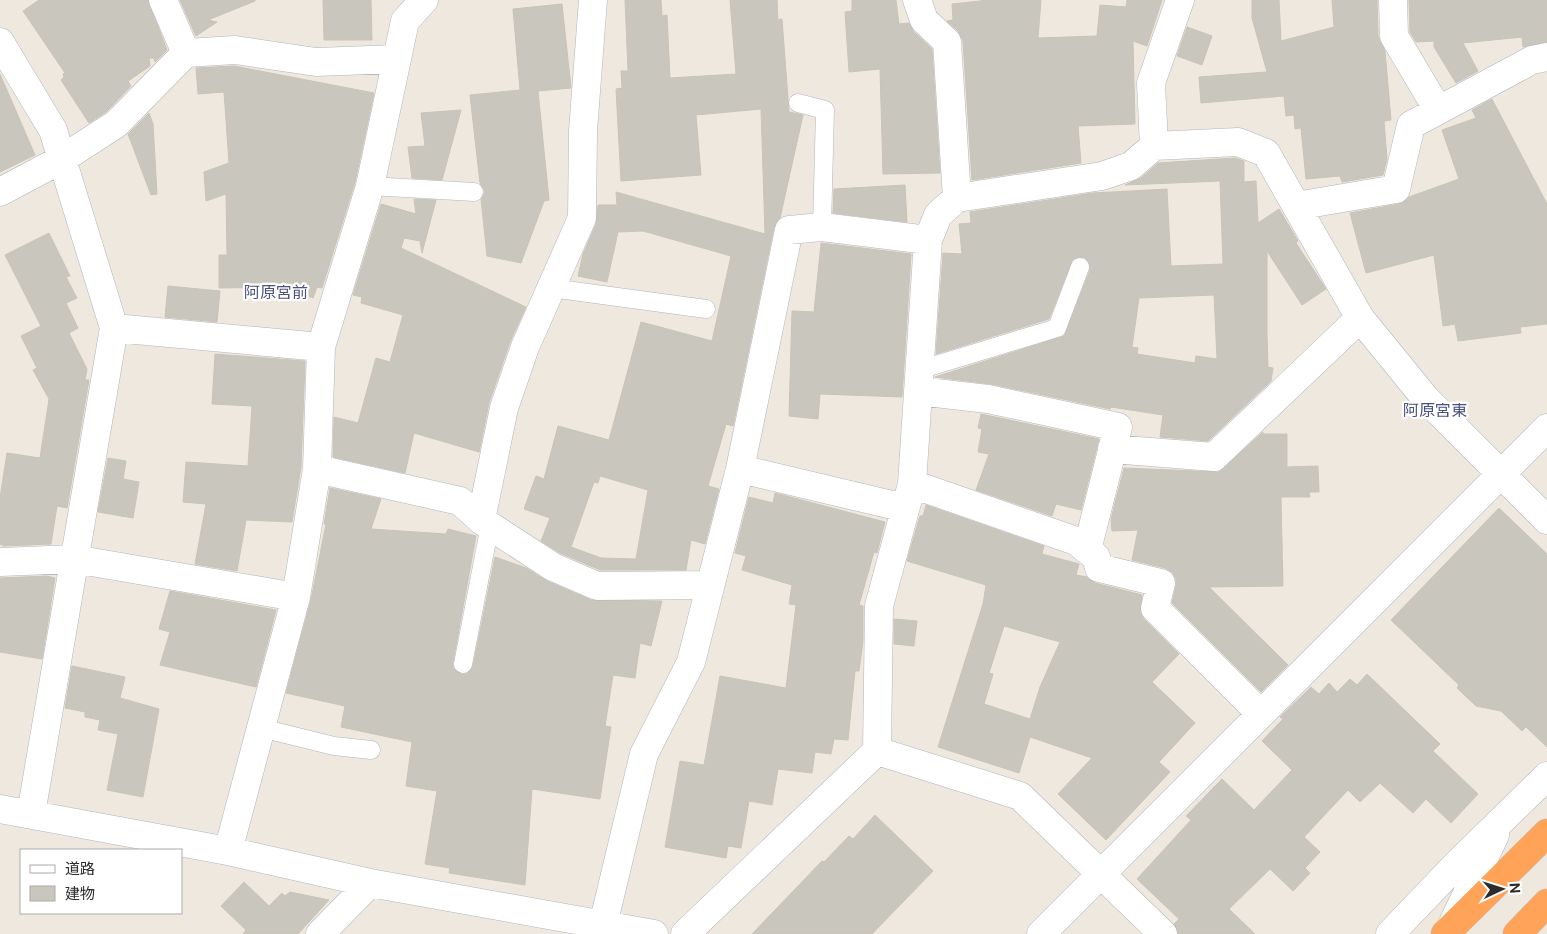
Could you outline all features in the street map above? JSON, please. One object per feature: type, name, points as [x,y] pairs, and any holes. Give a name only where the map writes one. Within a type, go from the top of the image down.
[{"type":"highway","points":[[1452,932],[1547,832]]},
{"type":"highway","points":[[1452,932],[1547,845]]},
{"type":"highway","points":[[1517,934],[1547,904]]},
{"type":"highway","points":[[1544,934],[1547,931]]},
{"type":"street","points":[[163,0],[186,53]]},
{"type":"street","points":[[228,851],[296,597],[317,469],[321,346],[370,186],[405,21],[424,0]]},
{"type":"street","points":[[486,522],[504,408],[525,347],[582,218],[583,131],[593,0]]},
{"type":"street","points":[[917,0],[924,20],[947,42],[957,198]]},
{"type":"street","points":[[1154,146],[1151,83],[1180,0]]},
{"type":"street","points":[[1393,0],[1394,36],[1438,110]]},
{"type":"street","points":[[0,42],[53,130],[114,328],[31,814]]},
{"type":"street","points":[[0,192],[62,159],[116,124],[186,53],[235,50],[316,62],[397,59]]},
{"type":"street","points":[[1296,206],[1396,189],[1411,125],[1532,60],[1547,57]]},
{"type":"street","points":[[685,934],[877,751],[879,606],[909,496],[928,240],[938,216],[957,198],[1102,176],[1131,166],[1154,146],[1238,142],[1266,153],[1360,318],[1426,399],[1547,520]]},
{"type":"street","points":[[603,925],[644,754],[691,662],[740,469],[789,230],[822,228],[928,240]]},
{"type":"street","points":[[1112,449],[1214,457],[1360,318]]},
{"type":"street","points":[[114,328],[321,346]]},
{"type":"street","points":[[919,380],[988,399],[1118,427],[1087,550]]},
{"type":"street","points":[[1041,934],[1547,428]]},
{"type":"street","points":[[317,469],[460,501],[486,522],[553,567],[597,586],[710,585]]},
{"type":"street","points":[[740,469],[909,496],[1076,540],[1096,558],[1099,568],[1161,583],[1155,608],[1261,714]]},
{"type":"street","points":[[0,562],[74,559],[296,597]]},
{"type":"street","points":[[877,751],[1020,796],[1103,874],[1163,934]]},
{"type":"street","points":[[1390,934],[1501,820],[1547,776]]},
{"type":"street","points":[[0,809],[228,851],[370,883],[654,934]]},
{"type":"street","points":[[1452,932],[1501,820]]},
{"type":"street","points":[[320,934],[370,883]]},
{"type":"lane","points":[[798,103],[825,110],[822,228]]},
{"type":"lane","points":[[370,186],[474,192]]},
{"type":"lane","points":[[919,380],[1057,328],[1080,267]]},
{"type":"lane","points":[[551,288],[706,309]]},
{"type":"lane","points":[[463,664],[486,522]]},
{"type":"lane","points":[[261,728],[334,746],[371,750]]},
{"type":"building","points":[[39,0],[148,0],[167,50],[155,62],[154,58],[149,58],[150,66],[128,81],[131,86],[106,112],[89,123],[61,80],[65,73],[23,11]]},
{"type":"building","points":[[180,0],[255,1],[208,20],[217,22],[196,36]]},
{"type":"building","points":[[323,0],[371,0],[372,40],[324,40]]},
{"type":"building","points":[[625,0],[661,0],[662,16],[667,15],[670,78],[736,74],[730,0],[777,0],[778,20],[782,19],[789,112],[803,115],[780,218],[774,227],[733,426],[726,424],[708,486],[719,489],[705,544],[691,540],[686,570],[600,570],[560,553],[541,541],[550,518],[524,509],[536,476],[544,479],[558,426],[609,440],[641,322],[712,341],[731,256],[643,231],[618,232],[607,282],[578,276],[583,254],[596,224],[598,205],[617,205],[616,192],[765,234],[761,109],[696,115],[701,175],[621,181],[616,89],[622,88],[621,71],[628,71]],"holes":[[[600,476],[648,490],[636,559],[601,558],[571,547],[594,482],[598,483]]]},
{"type":"building","points":[[852,0],[896,0],[899,24],[909,23],[913,31],[932,49],[940,173],[883,174],[880,69],[849,72],[845,12],[852,11]]},
{"type":"building","points":[[989,0],[1041,0],[1038,38],[1097,36],[1100,5],[1126,7],[1127,0],[1162,0],[1147,46],[1133,41],[1135,124],[1078,126],[1081,163],[972,180],[963,41],[958,31],[947,21],[953,20],[952,4]]},
{"type":"building","points":[[1252,0],[1279,0],[1281,41],[1334,27],[1332,0],[1377,0],[1378,36],[1385,51],[1391,120],[1384,121],[1387,159],[1383,175],[1342,182],[1340,176],[1306,179],[1301,128],[1295,129],[1294,115],[1286,116],[1284,96],[1201,103],[1199,77],[1267,72],[1252,18]]},
{"type":"building","points":[[1409,0],[1547,0],[1547,42],[1523,47],[1522,37],[1463,43],[1478,71],[1456,83],[1434,47],[1434,41],[1416,42],[1410,32]]},
{"type":"building","points":[[562,4],[571,88],[538,91],[549,200],[544,201],[521,263],[487,256],[481,199],[485,192],[480,183],[470,95],[520,90],[513,9]]},
{"type":"building","points":[[1187,27],[1212,36],[1202,65],[1177,56]]},
{"type":"building","points":[[234,66],[374,93],[355,182],[322,288],[317,287],[313,298],[284,287],[219,288],[219,255],[227,255],[226,194],[206,201],[204,172],[229,163],[224,92],[198,94],[196,68]]},
{"type":"building","points":[[0,74],[35,155],[0,172]]},
{"type":"building","points":[[1492,99],[1547,204],[1547,324],[1520,327],[1521,333],[1458,341],[1455,324],[1443,326],[1434,255],[1366,273],[1350,213],[1399,204],[1409,197],[1459,179],[1442,130],[1476,118],[1472,110]]},
{"type":"building","points":[[461,110],[442,180],[412,178],[408,147],[425,146],[421,113]]},
{"type":"building","points":[[149,113],[153,124],[157,194],[151,195],[128,134]]},
{"type":"building","points":[[1235,158],[1244,161],[1244,182],[1256,181],[1258,223],[1279,209],[1298,241],[1296,243],[1326,289],[1302,305],[1267,251],[1267,335],[1268,367],[1273,368],[1271,381],[1208,441],[1160,437],[1163,415],[1111,407],[1110,409],[991,384],[935,377],[1064,336],[1090,270],[1088,261],[1084,257],[1073,259],[1049,319],[936,354],[943,253],[962,254],[959,224],[971,223],[970,212],[1093,193],[1167,189],[1171,266],[1223,264],[1220,181],[1125,185],[1141,178],[1158,163]],"holes":[[[1214,295],[1217,359],[1196,356],[1195,363],[1137,354],[1138,348],[1132,347],[1139,298]]]},
{"type":"building","points":[[905,185],[907,222],[833,213],[834,189]]},
{"type":"building","points":[[414,199],[436,200],[422,253],[420,241],[404,238],[401,248],[526,307],[510,342],[489,403],[479,452],[414,433],[405,473],[333,457],[334,417],[358,423],[376,358],[390,362],[403,315],[361,303],[362,297],[353,295],[381,204],[416,214]]},
{"type":"building","points":[[49,233],[70,276],[66,277],[77,298],[66,303],[78,328],[69,333],[87,369],[85,380],[89,380],[67,508],[57,506],[51,544],[4,546],[0,544],[0,498],[7,453],[40,458],[49,399],[33,370],[37,368],[21,336],[41,326],[5,255]]},
{"type":"building","points":[[821,243],[911,254],[902,397],[820,394],[818,419],[789,416],[792,311],[814,312]]},
{"type":"building","points":[[168,286],[220,291],[217,322],[165,317]]},
{"type":"building","points":[[215,354],[305,361],[301,467],[292,522],[246,520],[237,571],[195,564],[206,504],[183,502],[186,462],[248,466],[252,406],[212,404]]},
{"type":"building","points":[[981,414],[1099,439],[1081,510],[1056,504],[1052,516],[976,490],[989,454],[978,452],[982,429],[978,428]]},
{"type":"building","points":[[1263,432],[1263,434],[1287,434],[1287,467],[1318,466],[1319,492],[1309,492],[1310,497],[1281,497],[1283,586],[1209,587],[1288,665],[1261,692],[1172,603],[1176,579],[1172,572],[1165,568],[1132,560],[1138,530],[1112,531],[1111,519],[1124,468],[1219,472]]},
{"type":"building","points":[[108,458],[126,461],[123,479],[139,482],[133,518],[98,512]]},
{"type":"building","points":[[330,488],[381,499],[371,529],[446,534],[448,529],[476,536],[453,662],[453,668],[461,674],[467,674],[473,666],[495,557],[526,568],[547,581],[591,600],[662,601],[651,646],[640,643],[635,678],[613,675],[605,726],[611,727],[600,799],[532,789],[525,885],[449,873],[450,868],[425,864],[437,791],[406,786],[412,742],[341,727],[345,706],[286,693],[311,600],[326,524],[324,524]]},
{"type":"building","points":[[775,493],[885,522],[877,553],[874,552],[859,605],[863,606],[863,641],[859,671],[855,671],[848,740],[834,739],[831,754],[815,752],[812,773],[778,769],[772,805],[749,801],[741,848],[728,846],[726,858],[665,847],[680,761],[704,765],[720,676],[786,688],[796,605],[789,604],[792,585],[742,570],[746,556],[735,553],[749,497],[773,503]]},
{"type":"building","points":[[926,505],[1044,546],[1042,554],[1079,564],[1076,575],[1087,577],[1095,583],[1142,595],[1140,612],[1144,619],[1179,654],[1152,682],[1195,723],[1159,762],[1170,772],[1106,840],[1058,794],[1092,758],[1030,737],[1019,773],[938,747],[983,604],[986,585],[907,561],[920,516],[923,516]],"holes":[[[1004,626],[1060,642],[1040,687],[1030,719],[984,704],[993,674],[989,673]]]},
{"type":"building","points":[[1499,508],[1547,554],[1547,747],[1526,727],[1522,731],[1501,711],[1476,706],[1457,688],[1459,685],[1391,620]]},
{"type":"building","points":[[46,576],[55,578],[42,659],[0,652],[0,578]]},
{"type":"building","points":[[170,591],[276,610],[256,687],[160,665],[170,632],[159,629]]},
{"type":"building","points":[[894,619],[917,621],[914,646],[894,644]]},
{"type":"building","points":[[72,666],[125,677],[120,698],[159,709],[143,797],[107,790],[118,734],[98,730],[100,720],[85,717],[85,712],[65,708]]},
{"type":"building","points":[[1367,674],[1440,744],[1433,751],[1478,794],[1451,823],[1426,799],[1413,813],[1380,783],[1360,802],[1348,790],[1304,837],[1320,852],[1305,868],[1310,873],[1293,891],[1270,869],[1229,909],[1255,934],[1178,934],[1174,924],[1179,919],[1137,879],[1191,820],[1186,816],[1222,779],[1254,810],[1292,770],[1262,741],[1283,719],[1280,717],[1311,687],[1319,694],[1329,683],[1337,692],[1350,679],[1357,685]]},
{"type":"building","points":[[875,815],[933,871],[872,934],[752,934],[822,861],[824,862],[849,836],[853,839]]},
{"type":"building","points":[[244,882],[269,906],[282,893],[285,896],[290,892],[329,900],[298,934],[243,934],[246,930],[221,906]]},
{"type":"district","name":"阿原宮前","points":[[276,292]]},
{"type":"district","name":"阿原宮東","points":[[1435,410]]}]
